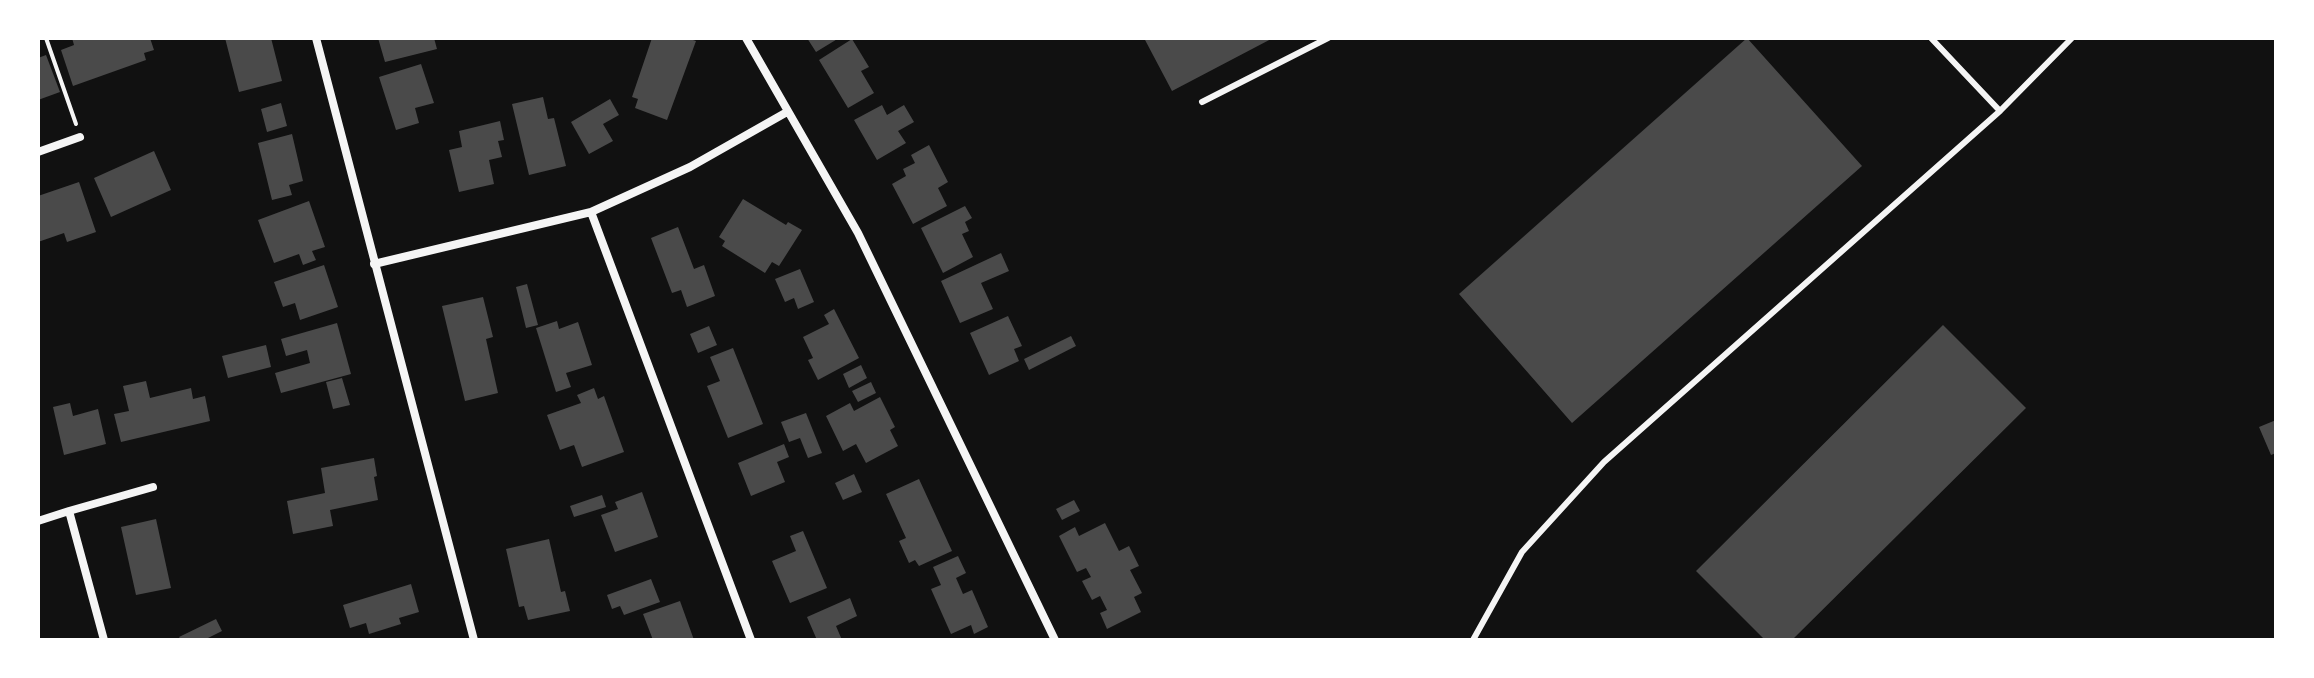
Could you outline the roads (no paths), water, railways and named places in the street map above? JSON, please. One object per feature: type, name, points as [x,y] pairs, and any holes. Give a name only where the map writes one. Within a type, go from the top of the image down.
[{"type":"street","points":[[316,38],[474,640]]},
{"type":"street","points":[[746,38],[858,233],[1055,640]]},
{"type":"street","points":[[374,264],[591,212],[690,167],[787,112]]},
{"type":"street","points":[[38,152],[80,137]]},
{"type":"street","points":[[591,212],[751,640]]},
{"type":"street","points":[[38,521],[153,487]]},
{"type":"street","points":[[69,511],[104,640]]},
{"type":"lane","points":[[1202,102],[1328,38]]},
{"type":"lane","points":[[1931,38],[2000,111]]},
{"type":"lane","points":[[1473,640],[1522,552],[1604,462],[2000,111],[2072,38]]}]
